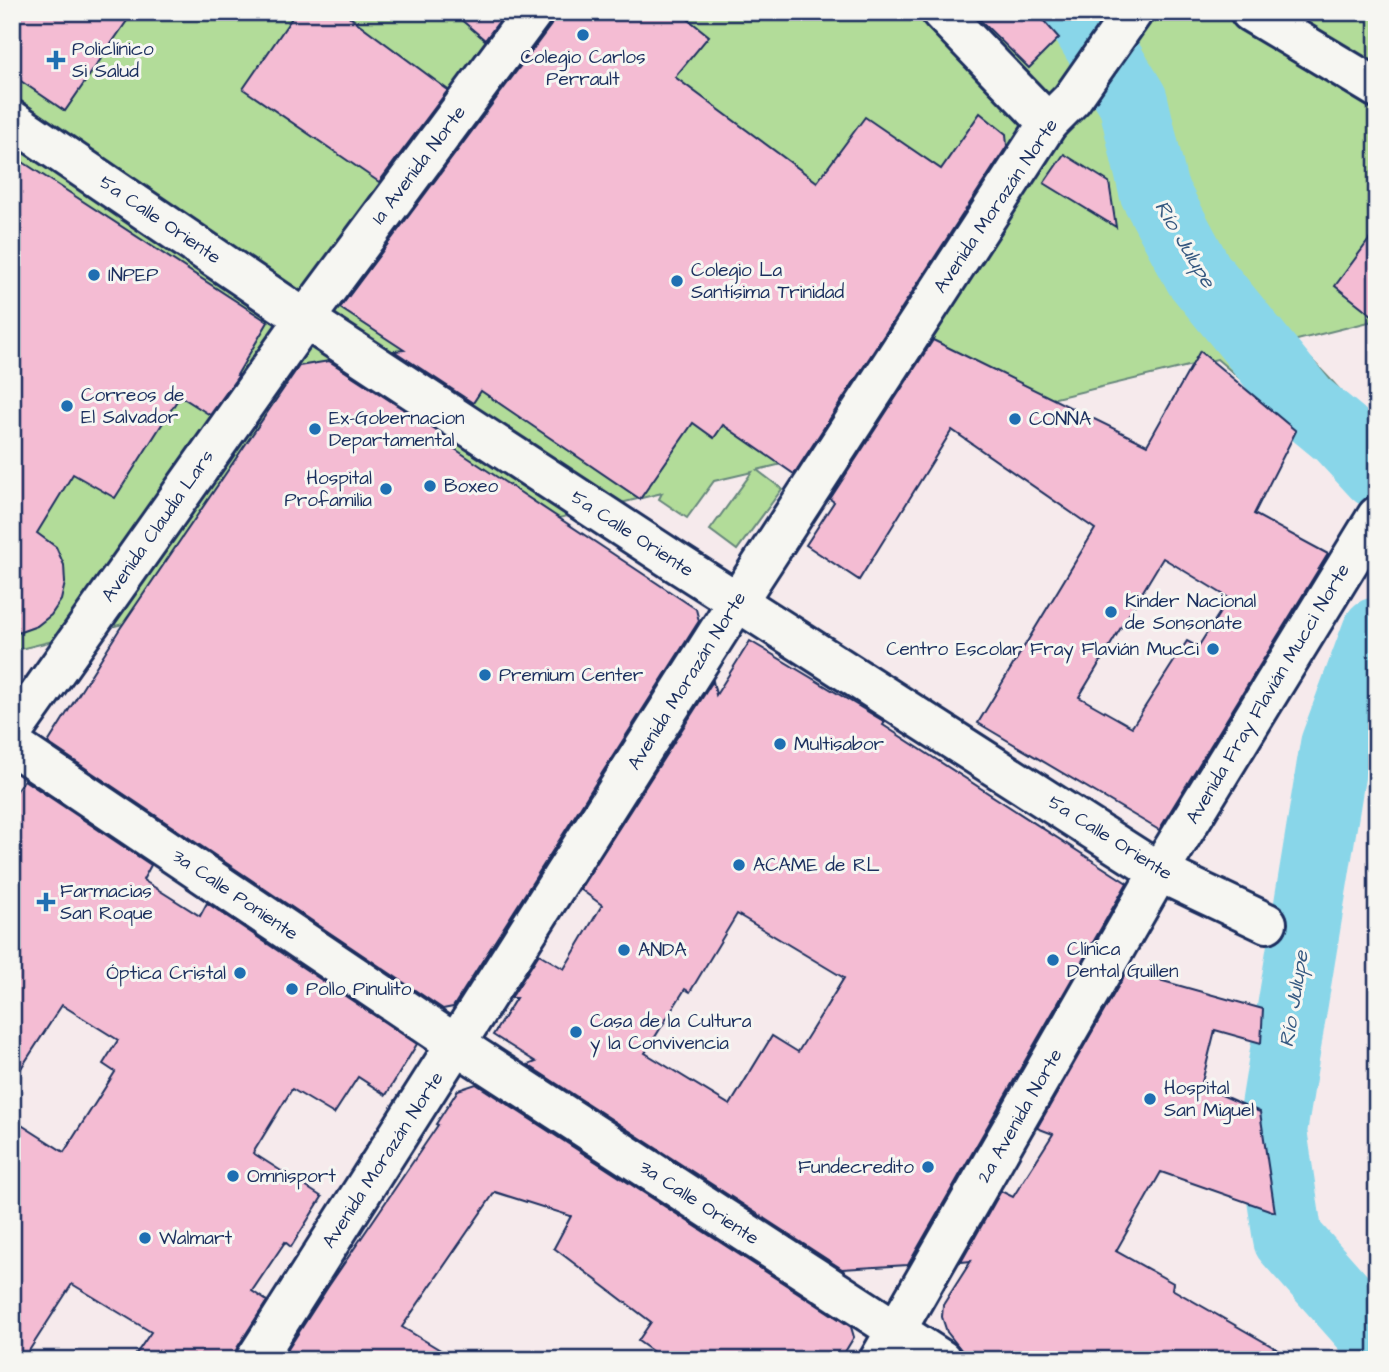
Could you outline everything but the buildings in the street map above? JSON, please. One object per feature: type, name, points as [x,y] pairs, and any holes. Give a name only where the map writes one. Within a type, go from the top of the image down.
[{"type":"main road","name":"1a Avenida Norte","points":[[305,318],[533,12]]},
{"type":"main road","points":[[941,12],[1060,111]]},
{"type":"main road","name":"Avenida Morazán Norte","points":[[255,1360],[737,602],[1060,111],[1133,12]]},
{"type":"main road","points":[[1250,12],[1377,88]]},
{"type":"main road","name":"5a Calle Oriente","points":[[12,120],[305,318],[737,602],[1159,872],[1267,923]]},
{"type":"main road","name":"Avenida Claudia Lars","points":[[12,733],[305,318]]},
{"type":"main road","name":"Avenida Fray Flavián Mucci Norte","points":[[1159,872],[1373,522]]},
{"type":"main road","name":"3a Calle Poniente","points":[[12,745],[457,1045]]},
{"type":"main road","name":"2a Avenida Norte","points":[[888,1345],[1159,872]]},
{"type":"main road","name":"3a Calle Oriente","points":[[457,1045],[888,1345],[942,1360]]},
{"type":"green space","points":[[12,12],[1377,12],[1377,320],[1293,341],[1360,414],[1377,446],[1377,459],[1360,481],[1217,359],[757,470],[782,489],[737,550],[710,530],[752,472],[714,481],[687,518],[659,499],[662,493],[12,651]]},
{"type":"waterway","name":"Río Julupe","points":[[1079,12],[1133,101],[1154,191],[1199,275],[1305,405],[1340,434],[1377,474]]},
{"type":"waterway","name":"Río Julupe","points":[[1377,632],[1335,745],[1272,1131],[1288,1239],[1377,1339]]},
{"type":"place","name":"Colegio Carlos Perrault","points":[[583,35]]},
{"type":"place","name":"Policlínico Si Salud","points":[[56,60]]},
{"type":"place","name":"INPEP","points":[[94,275]]},
{"type":"place","name":"Colegio La Santísima Trinidad","points":[[677,281]]},
{"type":"place","name":"Correos de El Salvador","points":[[67,406]]},
{"type":"place","name":"CONNA","points":[[1015,419]]},
{"type":"place","name":"Ex-Gobernacion Departamental","points":[[315,429]]},
{"type":"place","name":"Boxeo","points":[[430,486]]},
{"type":"place","name":"Hospital Profamilia","points":[[386,489]]},
{"type":"place","name":"Kinder Nacional de Sonsonate","points":[[1111,612]]},
{"type":"place","name":"Centro Escolar Fray Flavián Mucci","points":[[1213,649]]},
{"type":"place","name":"Premium Center","points":[[485,675]]},
{"type":"place","name":"Multisabor","points":[[780,744]]},
{"type":"place","name":"ACAME de RL","points":[[739,865]]},
{"type":"place","name":"Farmacias San Roque","points":[[46,902]]},
{"type":"place","name":"ANDA","points":[[624,950]]},
{"type":"place","name":"Clínica Dental Guillen","points":[[1053,960]]},
{"type":"place","name":"Óptica Cristal","points":[[240,973]]},
{"type":"place","name":"Pollo Pinulito","points":[[292,989]]},
{"type":"place","name":"Casa de la Cultura y la Convivencia","points":[[576,1032]]},
{"type":"place","name":"Hospital San Miguel","points":[[1150,1099]]},
{"type":"place","name":"Fundecredito","points":[[928,1167]]},
{"type":"place","name":"Omnisport","points":[[233,1176]]},
{"type":"place","name":"Walmart","points":[[145,1238]]}]
